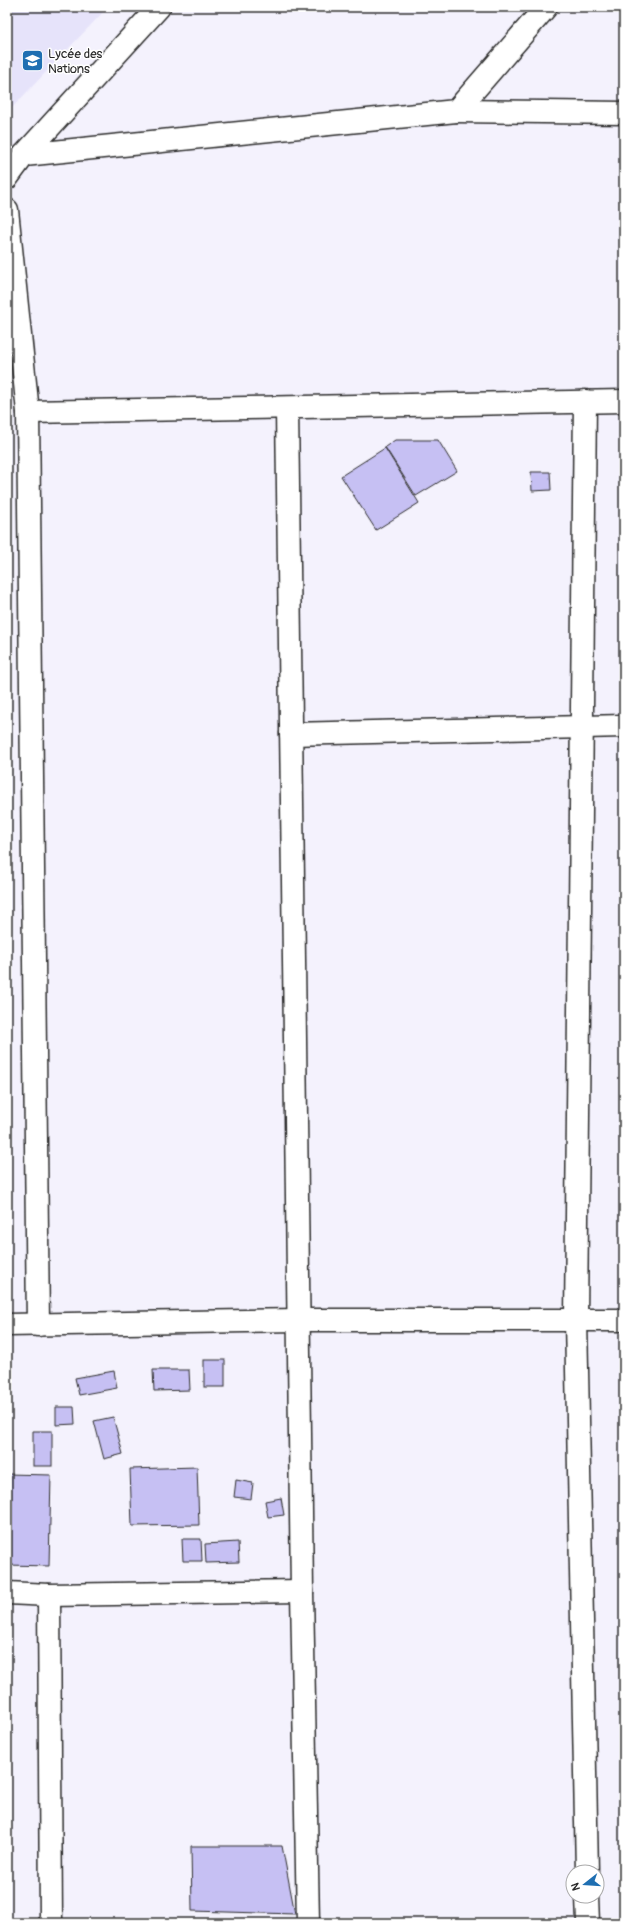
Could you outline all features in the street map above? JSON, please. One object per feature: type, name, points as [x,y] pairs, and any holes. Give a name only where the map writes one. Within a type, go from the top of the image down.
[{"type":"street","points":[[7,178],[24,155],[158,7]]},
{"type":"street","points":[[456,111],[546,7]]},
{"type":"street","points":[[24,155],[456,111],[624,113]]},
{"type":"street","points":[[7,210],[28,412],[38,1325]]},
{"type":"street","points":[[585,401],[576,1319],[587,1864]]},
{"type":"street","points":[[28,412],[624,401]]},
{"type":"street","points":[[287,408],[302,1591],[308,1923]]},
{"type":"street","points":[[291,734],[624,726]]},
{"type":"street","points":[[7,1325],[299,1320],[624,1320]]},
{"type":"street","points":[[7,1593],[49,1594],[302,1591]]},
{"type":"street","points":[[49,1594],[51,1923]]},
{"type":"street","points":[[587,1904],[588,1923]]},
{"type":"shaded area","name":"Lycée des Nations","points":[[7,7],[108,7],[7,113]]},
{"type":"building","points":[[395,440],[438,440],[457,471],[416,496],[385,447]]},
{"type":"building","points":[[385,448],[419,503],[376,530],[341,476]]},
{"type":"building","points":[[531,472],[550,472],[551,490],[532,491]]},
{"type":"building","points":[[204,1360],[225,1360],[225,1387],[204,1387]]},
{"type":"building","points":[[153,1370],[189,1370],[190,1390],[154,1391]]},
{"type":"building","points":[[114,1371],[117,1388],[79,1395],[75,1378]]},
{"type":"building","points":[[56,1407],[74,1407],[75,1424],[56,1425]]},
{"type":"building","points":[[113,1417],[123,1454],[104,1459],[94,1421]]},
{"type":"building","points":[[33,1431],[52,1431],[52,1466],[33,1466]]},
{"type":"building","points":[[197,1467],[199,1525],[132,1526],[130,1469]]},
{"type":"building","points":[[7,1474],[51,1475],[49,1566],[7,1565]]},
{"type":"building","points":[[236,1480],[253,1483],[251,1499],[234,1497]]},
{"type":"building","points":[[281,1498],[284,1515],[268,1517],[265,1501]]},
{"type":"building","points":[[182,1539],[201,1539],[202,1561],[183,1561]]},
{"type":"building","points":[[238,1542],[239,1562],[206,1563],[205,1544]]},
{"type":"building","points":[[191,1846],[282,1846],[295,1914],[192,1911]]},
{"type":"place","name":"Lycée des Nations","points":[[32,60]]}]
